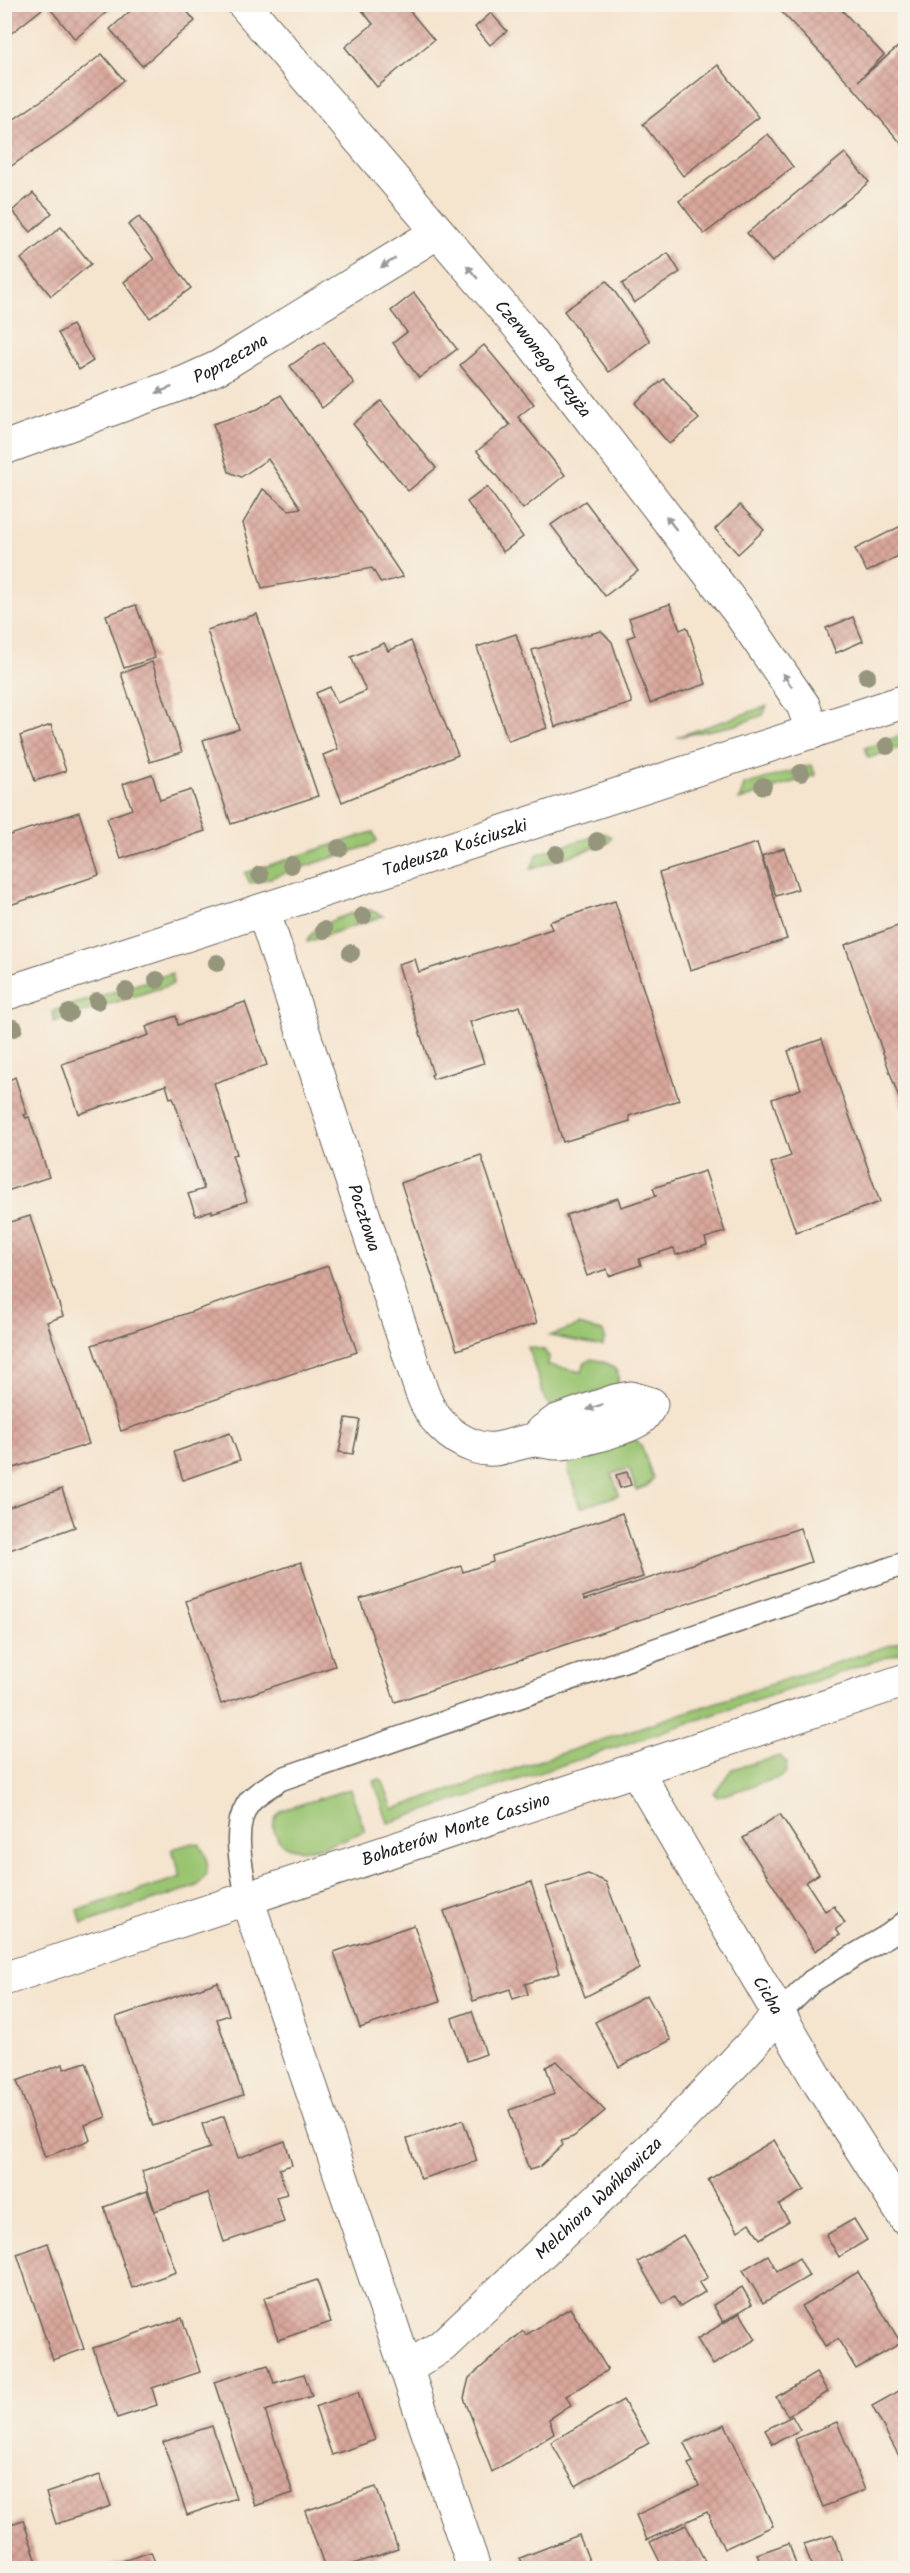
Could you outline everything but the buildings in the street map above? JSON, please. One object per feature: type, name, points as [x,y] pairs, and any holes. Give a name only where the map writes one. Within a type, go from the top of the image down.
[{"type":"street","name":"Czerwonego Krzyża","points":[[243,4],[522,330],[740,612],[803,705],[813,732]]},
{"type":"street","name":"Poprzeczna","points":[[4,448],[219,367],[438,232]]},
{"type":"street","name":"Tadeusza Kościuszki","points":[[4,994],[906,701]]},
{"type":"street","name":"Pocztowa","points":[[263,910],[425,1402],[445,1430],[476,1447],[506,1449],[536,1440]]},
{"type":"street","name":"Bohaterów Monte Cassino","points":[[4,1979],[906,1680]]},
{"type":"street","name":"Cicha","points":[[636,1770],[779,2014],[906,2219]]},
{"type":"street","points":[[247,1899],[474,2568]]},
{"type":"street","name":"Melchiora Wańkowicza","points":[[406,2369],[442,2346],[635,2163],[740,2058],[779,2014]]},
{"type":"lane","points":[[247,1899],[240,1830],[248,1805],[263,1790],[281,1779],[906,1563]]},
{"type":"lane","points":[[779,2014],[812,1981],[889,1935],[906,1922]]},
{"type":"green space","points":[[767,706],[763,715],[736,725],[677,737]]},
{"type":"green space","points":[[905,734],[905,746],[868,758],[865,748]]},
{"type":"green space","points":[[812,765],[815,775],[739,800],[744,785]]},
{"type":"green space","points":[[373,832],[377,840],[371,845],[258,882],[250,883],[245,873]]},
{"type":"green space","points":[[604,833],[612,837],[608,843],[531,869],[537,854]]},
{"type":"green space","points":[[370,910],[383,916],[307,942],[310,936],[324,924],[343,916]]},
{"type":"green space","points":[[172,973],[173,984],[53,1022],[53,1011]]},
{"type":"green space","points":[[579,1325],[603,1332],[605,1338],[602,1346],[550,1336]]},
{"type":"green space","points":[[528,1347],[544,1350],[549,1357],[548,1365],[582,1372],[584,1364],[591,1359],[608,1364],[618,1374],[617,1386],[552,1407],[545,1400]]},
{"type":"green space","points":[[635,1439],[641,1445],[653,1478],[647,1486],[636,1490],[629,1468],[612,1474],[619,1495],[580,1508],[568,1468],[573,1457]]},
{"type":"green space","points":[[905,1640],[905,1651],[388,1823],[374,1781],[379,1779],[383,1782],[393,1809]]},
{"type":"green space","points":[[780,1756],[787,1763],[786,1772],[781,1777],[717,1797],[714,1793],[732,1769]]},
{"type":"green space","points":[[350,1789],[365,1831],[329,1844],[301,1850],[289,1848],[280,1842],[274,1830],[274,1821],[283,1810]]},
{"type":"green space","points":[[192,1843],[199,1844],[207,1860],[207,1871],[197,1886],[82,1924],[78,1910],[181,1877],[172,1849]]}]
